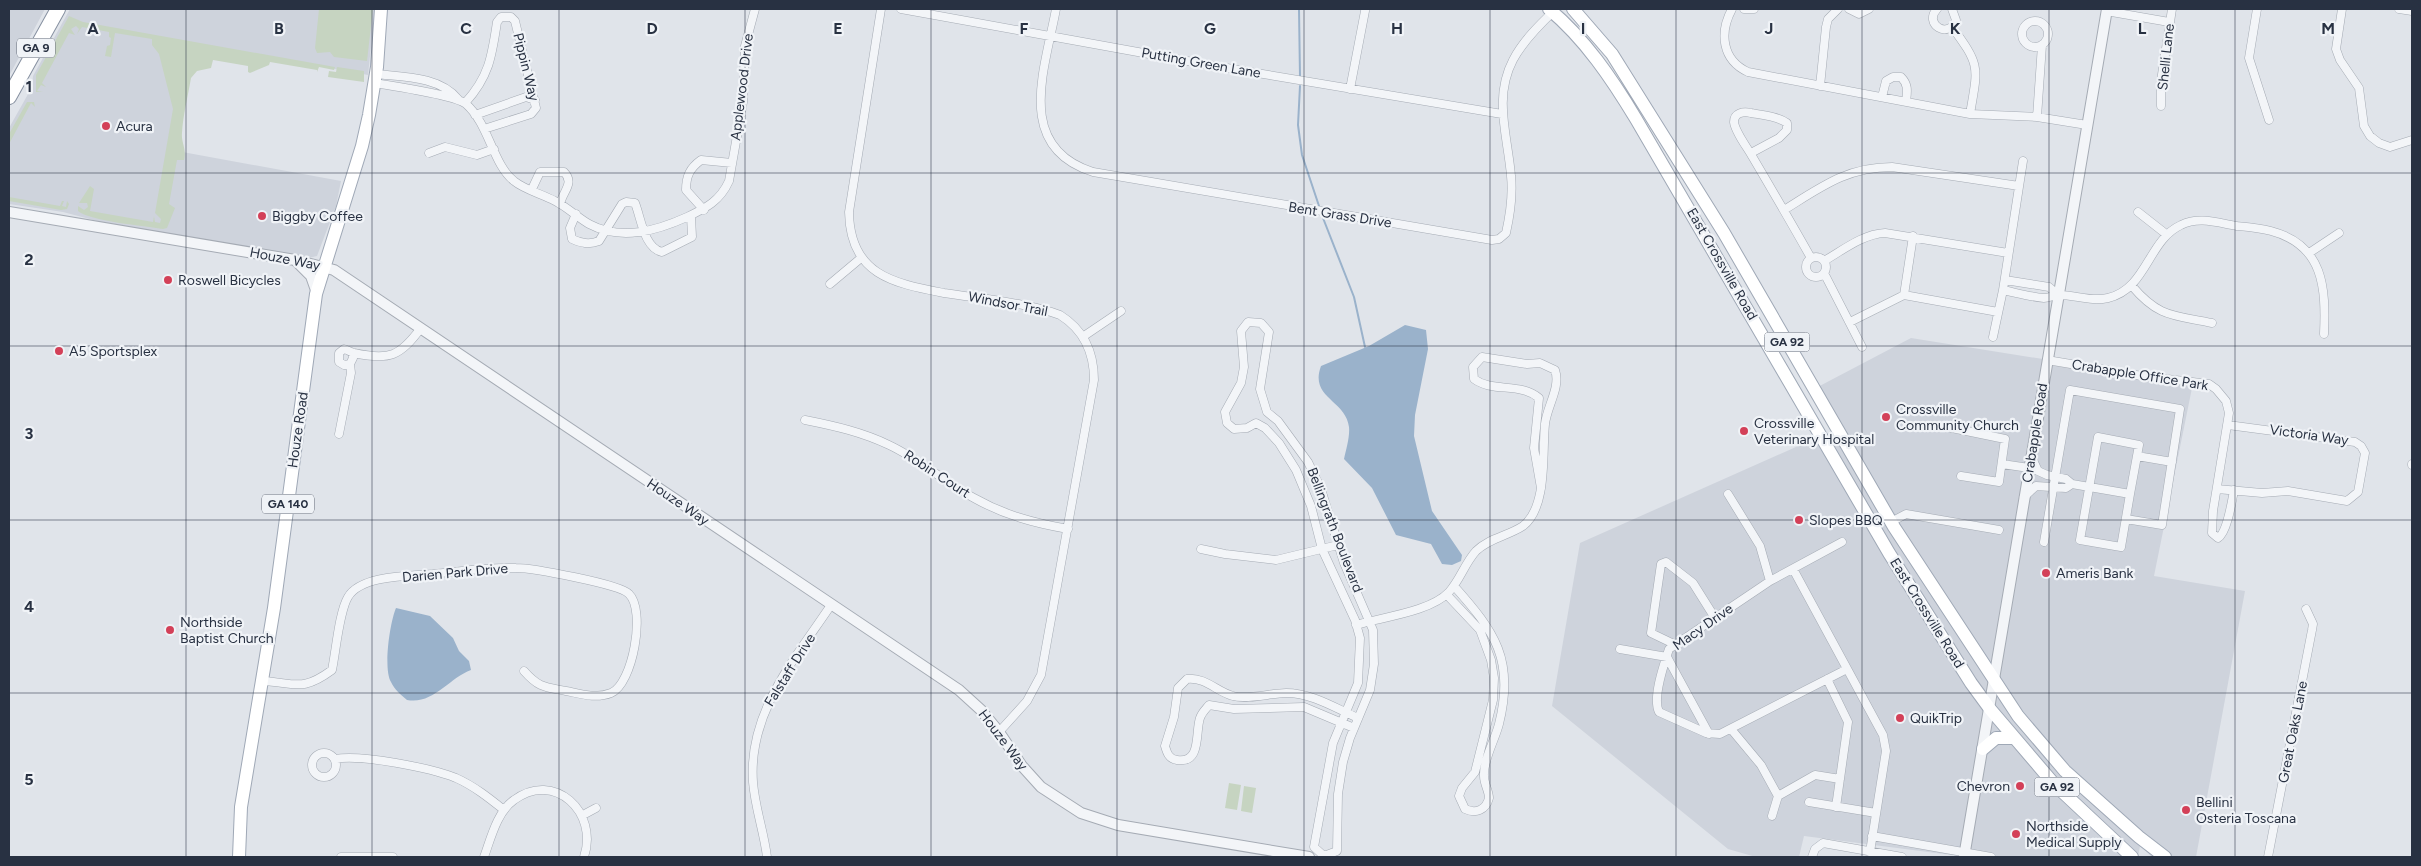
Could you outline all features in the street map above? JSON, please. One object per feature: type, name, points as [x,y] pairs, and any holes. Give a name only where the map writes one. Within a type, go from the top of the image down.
[{"type":"highway","name":"GA 9","points":[[9,97],[58,9]]},
{"type":"main road","name":"Houze Road","points":[[240,857],[241,807],[263,681],[316,293],[362,146],[375,79],[381,9]]},
{"type":"main road","name":"East Crossville Road","points":[[1573,9],[1612,54],[1719,225],[1892,522],[1994,681]]},
{"type":"main road","name":"East Crossville Road","points":[[1553,10],[1583,43],[1613,81],[1889,553],[1990,709]]},
{"type":"main road","name":"GA 92","points":[[1994,681],[2018,716],[2065,771],[2138,837],[2165,857]]},
{"type":"main road","name":"GA 92","points":[[1990,709],[2054,784],[2132,857]]},
{"type":"main road","points":[[1982,749],[1996,738],[2014,738]]},
{"type":"street","name":"Applewood Drive","points":[[375,79],[436,84],[445,88],[475,115],[511,178],[560,204],[589,224],[604,230],[625,233],[645,232],[704,210],[715,203],[724,192],[732,164],[743,102],[745,46],[755,9]]},
{"type":"street","name":"Windsor Trail","points":[[881,9],[849,212],[851,236],[861,258],[876,273],[894,283],[1050,312],[1068,320],[1084,336],[1091,354],[1094,380],[1041,675],[1027,701],[999,732]]},
{"type":"street","name":"Putting Green Lane","points":[[901,9],[1350,89],[1502,114]]},
{"type":"street","name":"Bent Grass Drive","points":[[1056,9],[1040,111],[1046,135],[1054,149],[1079,168],[1246,199],[1499,239],[1506,233],[1511,198],[1511,177],[1502,114],[1504,87],[1513,60],[1525,41],[1553,10]]},
{"type":"street","points":[[1732,9],[1728,15],[1725,52],[1737,68],[1748,72],[1970,114],[2037,117],[2087,125]]},
{"type":"street","points":[[1744,9],[1754,9]]},
{"type":"street","points":[[1820,86],[1826,27],[1828,19],[1838,9]]},
{"type":"street","points":[[1849,9],[1859,14],[1869,9]]},
{"type":"street","points":[[1937,9],[1932,17],[1934,24],[1944,30],[1952,27],[1956,20],[1952,9]]},
{"type":"street","name":"Shelli Lane","points":[[2161,106],[2160,81],[2172,9]]},
{"type":"street","points":[[2257,9],[2249,58],[2269,120]]},
{"type":"street","points":[[2342,9],[2336,49],[2340,60],[2359,88],[2364,126],[2370,136],[2379,143],[2390,147],[2412,140]]},
{"type":"street","points":[[2399,9],[2412,11]]},
{"type":"street","points":[[2106,10],[2169,22]]},
{"type":"street","name":"Crabapple Road","points":[[1964,855],[2106,10]]},
{"type":"street","points":[[1350,89],[1364,11]]},
{"type":"street","name":"Pippin Way","points":[[462,102],[486,76],[492,58],[497,22],[506,15],[515,21],[536,108],[531,114],[484,129]]},
{"type":"street","points":[[1952,27],[1969,50],[1976,66],[1970,114]]},
{"type":"street","points":[[2037,117],[2042,45]]},
{"type":"street","points":[[1882,97],[1886,81],[1893,77],[1901,77],[1908,89],[1906,102]]},
{"type":"street","points":[[375,79],[462,102]]},
{"type":"street","points":[[475,115],[526,97],[535,100]]},
{"type":"street","points":[[1751,153],[1781,137],[1787,130],[1787,123],[1782,119],[1746,112],[1738,113],[1734,124],[1811,258]]},
{"type":"street","points":[[429,152],[445,147],[477,155],[494,148]]},
{"type":"street","points":[[704,210],[686,190],[690,171],[701,160],[732,164]]},
{"type":"street","points":[[1993,338],[2005,280],[2023,161]]},
{"type":"street","points":[[1784,210],[1837,177],[1873,167],[1892,167],[2019,186]]},
{"type":"street","points":[[532,189],[540,172],[564,172],[569,176],[570,182],[560,204]]},
{"type":"street","points":[[576,214],[570,228],[571,236],[575,240],[588,244],[594,243],[599,241],[604,230],[622,204],[626,202],[635,203],[645,232],[652,246],[658,251],[666,251],[692,237],[690,216]]},
{"type":"street","name":"Houze Way","points":[[9,212],[323,266],[351,280],[959,690],[981,710],[999,732],[1022,766],[1041,788],[1067,806],[1089,816],[1118,825],[1309,857]]},
{"type":"street","points":[[2138,212],[2166,234]]},
{"type":"street","points":[[2003,290],[2046,298],[2058,295],[2092,300],[2108,299],[2132,286],[2166,234],[2180,225],[2196,220],[2271,231],[2294,241],[2309,253],[2322,275],[2326,303],[2324,334]]},
{"type":"street","points":[[2309,253],[2339,232]]},
{"type":"street","points":[[1824,261],[1874,233],[1912,236],[2008,253]]},
{"type":"street","points":[[1904,295],[1912,236]]},
{"type":"street","points":[[1818,257],[1824,261],[1826,266],[1824,272],[1818,276],[1809,273],[1807,264],[1811,258],[1818,257]]},
{"type":"street","points":[[830,284],[861,258]]},
{"type":"street","points":[[295,260],[311,276],[316,293]]},
{"type":"street","points":[[1824,272],[1862,347]]},
{"type":"street","points":[[2005,280],[2049,287],[2058,295]]},
{"type":"street","points":[[2032,296],[2035,285]]},
{"type":"street","points":[[2132,286],[2146,303],[2157,310],[2212,322]]},
{"type":"street","points":[[1850,322],[1904,295],[1998,312]]},
{"type":"street","points":[[1084,336],[1122,311]]},
{"type":"street","name":"Bellingrath Boulevard","points":[[1248,322],[1261,323],[1269,332],[1260,389],[1266,412],[1284,428],[1308,462],[1321,489],[1338,545],[1373,630],[1374,664],[1370,690],[1354,728],[1343,762],[1338,794],[1337,851],[1324,857],[1314,847],[1334,743],[1358,683],[1360,638],[1322,549],[1310,506],[1296,470],[1273,436],[1265,428],[1256,423],[1247,428],[1234,429],[1227,423],[1225,412],[1241,383],[1244,367],[1241,331],[1248,322]]},
{"type":"street","points":[[350,364],[341,364],[338,356],[344,349],[352,353],[379,356],[399,352],[406,348],[421,328]]},
{"type":"street","points":[[339,434],[350,364],[353,358],[352,353]]},
{"type":"street","points":[[1356,625],[1414,610],[1447,595],[1474,553],[1491,540],[1524,525],[1532,516],[1541,488],[1546,412],[1558,378],[1555,370],[1540,362],[1527,364],[1482,357],[1473,368],[1474,379],[1483,386],[1517,388],[1533,393],[1539,398],[1540,406],[1535,427],[1534,448],[1541,488]]},
{"type":"street","name":"Crabapple Office Park","points":[[2047,360],[2142,376],[2209,384],[2226,401],[2229,413],[2212,533],[2218,538],[2223,534],[2232,507],[2234,490]]},
{"type":"street","points":[[2044,542],[2070,390],[2180,409],[2162,525],[2126,519]]},
{"type":"street","name":"Robin Court","points":[[805,420],[833,424],[863,433],[891,445],[972,497],[997,510],[1029,522],[1068,529]]},
{"type":"street","name":"Victoria Way","points":[[2228,424],[2355,442],[2362,446],[2365,453],[2358,492],[2347,501],[2288,490],[2262,494],[2234,490]]},
{"type":"street","points":[[1947,427],[2006,439],[1999,482],[1961,476]]},
{"type":"street","points":[[1273,436],[1284,428]]},
{"type":"street","points":[[2098,437],[2139,445],[2137,456],[2121,546],[2080,540],[2098,437]]},
{"type":"street","points":[[2031,456],[2038,471],[2066,479],[2072,484],[2130,494]]},
{"type":"street","points":[[2137,456],[2172,462]]},
{"type":"street","points":[[2002,464],[2029,468]]},
{"type":"street","points":[[2024,497],[2036,486],[2066,488],[2072,484]]},
{"type":"street","points":[[2217,489],[2234,490]]},
{"type":"street","points":[[1728,494],[1760,546],[1770,581]]},
{"type":"street","points":[[1892,522],[1906,514],[1999,530]]},
{"type":"street","name":"Macy Drive","points":[[1709,734],[1659,712],[1656,706],[1669,649],[1770,581],[1842,542]]},
{"type":"street","points":[[1201,549],[1276,560],[1338,545]]},
{"type":"street","points":[[1676,645],[1651,633],[1661,564],[1666,562],[1692,583],[1715,618]]},
{"type":"street","name":"Darien Park Drive","points":[[263,681],[304,686],[319,680],[332,670],[343,609],[348,596],[357,588],[377,580],[482,569],[518,568],[609,585],[629,592],[636,604],[632,659],[624,683],[612,693],[594,696],[536,685],[524,671]]},
{"type":"street","points":[[1793,569],[1883,735],[1886,751],[1870,852]]},
{"type":"street","points":[[1447,595],[1470,616],[1480,630],[1491,660],[1494,678],[1493,700],[1479,773],[1489,794],[1488,803],[1480,810],[1470,811],[1462,805],[1459,796],[1462,788],[1479,773],[1499,725],[1503,702],[1504,672],[1497,642],[1482,617],[1454,586]]},
{"type":"street","name":"Falstaff Drive","points":[[767,857],[753,782],[756,737],[774,689],[831,604]]},
{"type":"street","name":"Great Oaks Lane","points":[[2268,857],[2313,624],[2306,609]]},
{"type":"street","points":[[1620,649],[1667,657],[1709,734],[1720,734],[1847,669]]},
{"type":"street","points":[[1359,663],[1374,664]]},
{"type":"street","points":[[1354,728],[1304,707],[1284,706],[1234,709],[1210,705],[1200,717],[1196,750],[1191,756],[1184,761],[1175,760],[1167,753],[1165,744],[1174,717],[1178,688],[1187,679],[1204,682],[1233,696],[1282,693],[1304,694],[1358,718]]},
{"type":"street","points":[[1827,679],[1848,722],[1836,807]]},
{"type":"street","points":[[1282,693],[1284,706]]},
{"type":"street","points":[[1493,700],[1503,702]]},
{"type":"street","points":[[1730,729],[1761,765],[1778,796]]},
{"type":"street","points":[[335,759],[344,757],[376,760],[436,772],[456,779],[485,795],[504,810]]},
{"type":"street","points":[[1772,816],[1778,796],[1815,775],[1840,779]]},
{"type":"street","points":[[484,857],[504,810],[513,800],[523,794],[546,791],[567,798],[583,815],[589,839],[584,857]]},
{"type":"street","points":[[1324,791],[1338,794]]},
{"type":"street","points":[[1809,802],[1876,813]]},
{"type":"street","points":[[583,815],[596,808]]},
{"type":"street","points":[[1872,836],[1964,855],[1987,857]]},
{"type":"street","points":[[1812,857],[1815,849],[1823,843],[1902,857]]},
{"type":"street","points":[[341,857],[393,857]]},
{"type":"shaded area","points":[[9,9],[45,9],[9,76]]},
{"type":"shaded area","points":[[70,9],[375,9],[368,75],[196,44],[177,151],[341,181],[336,206],[317,256],[308,258],[101,222],[63,212],[9,204],[9,128],[32,87],[33,76]]},
{"type":"shaded area","points":[[1911,338],[2193,383],[2154,576],[2245,591],[2196,857],[2152,857],[2140,846],[2138,857],[1967,857],[1804,836],[1799,857],[1756,857],[1728,849],[1552,706],[1580,543],[1834,430],[1812,390]]},
{"type":"green space","points":[[319,9],[373,9],[367,61],[334,57],[330,52],[317,53],[315,48]]},
{"type":"green space","points":[[69,16],[83,22],[335,67],[334,70],[319,67],[317,72],[317,70],[270,62],[269,65],[250,73],[248,72],[248,66],[213,60],[211,68],[197,71],[191,78],[182,133],[185,156],[184,160],[177,160],[169,204],[175,208],[167,228],[131,225],[93,218],[78,211],[78,206],[84,210],[88,207],[87,203],[79,203],[90,186],[94,189],[90,211],[153,222],[154,216],[155,222],[160,223],[161,219],[155,213],[173,109],[159,54],[152,45],[152,39],[115,33],[111,57],[105,56],[107,46],[110,45],[111,38],[109,37],[109,32],[82,27],[77,34],[79,29],[76,26],[71,29],[75,35],[69,33],[42,83],[46,87],[41,85],[37,91],[43,92],[36,92],[36,75]]},
{"type":"green space","points":[[337,67],[364,71],[364,82],[328,77],[329,71],[336,72]]},
{"type":"green space","points":[[27,102],[34,102],[35,107],[31,103],[9,144],[9,134]]},
{"type":"green space","points":[[9,197],[60,206],[62,201],[64,201],[62,206],[66,207],[67,201],[69,204],[67,209],[61,210],[9,201]]},
{"type":"green space","points":[[1229,783],[1241,785],[1237,810],[1225,808]]},
{"type":"green space","points":[[1244,786],[1256,788],[1252,813],[1241,811]]},
{"type":"water","points":[[1405,325],[1426,330],[1428,349],[1415,415],[1414,436],[1432,511],[1462,555],[1461,561],[1452,565],[1442,564],[1431,544],[1396,535],[1372,488],[1344,459],[1349,427],[1342,411],[1320,385],[1321,366],[1369,346]]},
{"type":"water","points":[[396,608],[430,616],[453,638],[459,651],[469,661],[471,670],[425,699],[407,700],[392,685],[389,676],[387,657]]},
{"type":"waterway","points":[[1299,9],[1300,77]]},
{"type":"waterway","points":[[1300,86],[1298,125],[1302,155],[1319,206]]},
{"type":"waterway","points":[[1323,218],[1354,297],[1365,347]]},
{"type":"place","name":"Acura","points":[[106,126]]},
{"type":"place","name":"Biggby Coffee","points":[[262,216]]},
{"type":"place","name":"Roswell Bicycles","points":[[168,280]]},
{"type":"place","name":"A5 Sportsplex","points":[[59,351]]},
{"type":"place","name":"Crossville Community Church","points":[[1886,417]]},
{"type":"place","name":"Crossville Veterinary Hospital","points":[[1744,431]]},
{"type":"place","name":"Slopes BBQ","points":[[1799,520]]},
{"type":"place","name":"Ameris Bank","points":[[2046,573]]},
{"type":"place","name":"Northside Baptist Church","points":[[170,630]]},
{"type":"place","name":"QuikTrip","points":[[1900,718]]},
{"type":"place","name":"Chevron","points":[[2020,786]]},
{"type":"place","name":"Bellini Osteria Toscana","points":[[2186,810]]},
{"type":"place","name":"Northside Medical Supply","points":[[2016,834]]}]
